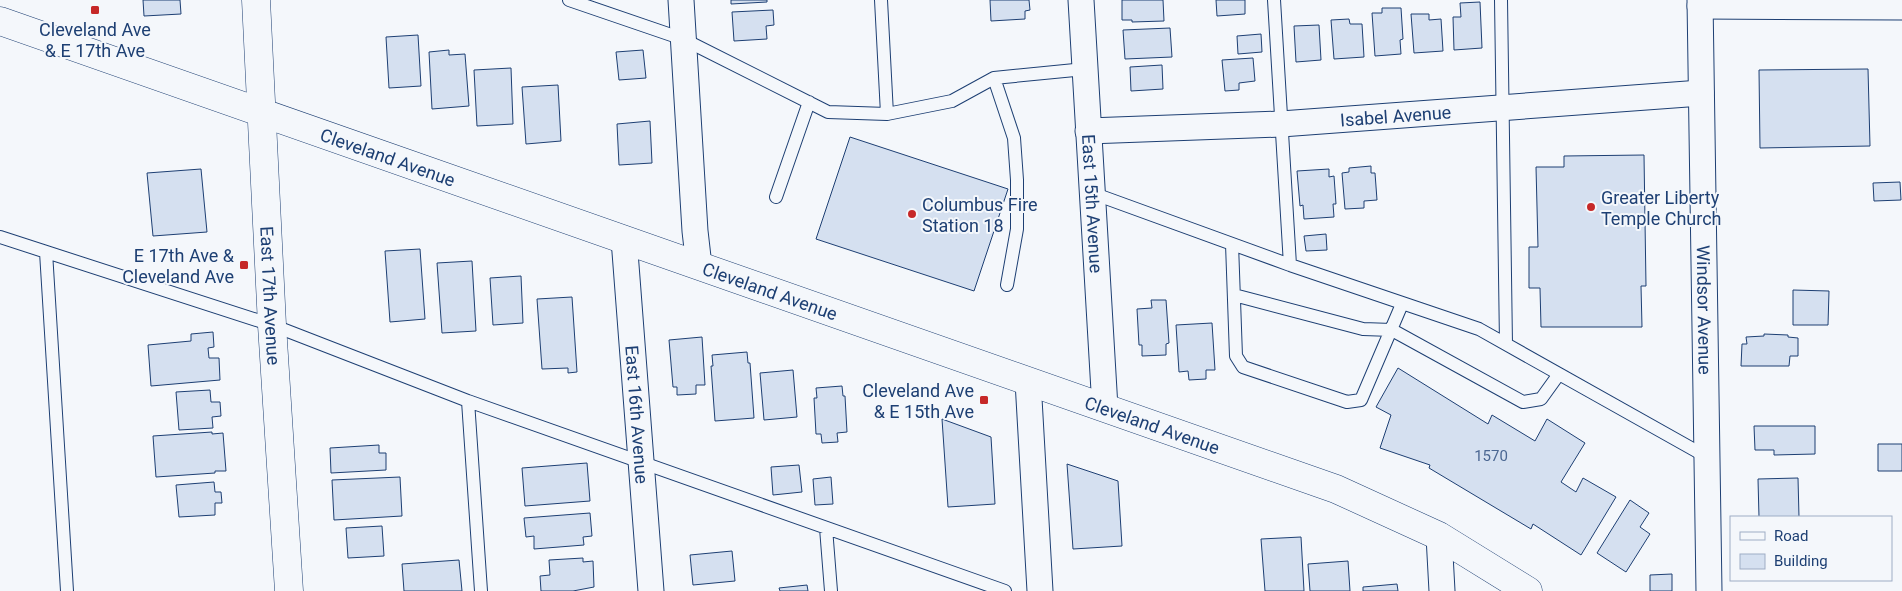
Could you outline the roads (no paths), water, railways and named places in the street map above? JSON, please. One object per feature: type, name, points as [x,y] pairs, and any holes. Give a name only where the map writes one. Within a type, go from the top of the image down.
[{"type":"main road","name":"East 17th Avenue","points":[[256,0],[272,325],[289,591]]},
{"type":"main road","name":"Cleveland Avenue","points":[[0,21],[1336,489],[1439,536],[1528,591]]},
{"type":"street","points":[[681,0],[695,231],[699,266]]},
{"type":"street","name":"East 15th Avenue","points":[[1081,0],[1105,408]]},
{"type":"street","points":[[1700,3],[1872,3],[1902,7]]},
{"type":"street","name":"Windsor Avenue","points":[[1700,3],[1709,591]]},
{"type":"street","name":"Isabel Avenue","points":[[1088,131],[1282,124],[1701,93]]},
{"type":"street","name":"East 16th Avenue","points":[[624,239],[651,591]]},
{"type":"street","points":[[1028,381],[1040,591]]},
{"type":"street","points":[[1439,536],[1442,591]]},
{"type":"lane","points":[[569,0],[683,39],[828,112],[888,114],[952,101],[994,78],[1085,69]]},
{"type":"lane","points":[[881,0],[888,114]]},
{"type":"lane","points":[[1274,0],[1290,265]]},
{"type":"lane","points":[[1501,0],[1506,344]]},
{"type":"lane","points":[[994,78],[1014,138],[1017,229],[1007,285]]},
{"type":"lane","points":[[776,197],[809,102]]},
{"type":"lane","points":[[1092,194],[1290,265],[1479,329],[1707,457]]},
{"type":"lane","points":[[0,237],[272,325],[468,401],[1005,591]]},
{"type":"lane","points":[[1232,244],[1236,356],[1243,367],[1347,402],[1361,400],[1402,304]]},
{"type":"lane","points":[[46,252],[67,591]]},
{"type":"lane","points":[[1234,295],[1363,329],[1392,330],[1522,402],[1541,399],[1559,374]]},
{"type":"lane","points":[[468,401],[481,591]]},
{"type":"lane","points":[[826,528],[831,591]]},
{"type":"place","name":"Cleveland Ave & E 17th Ave","points":[[95,10]]},
{"type":"place","name":"Greater Liberty Temple Church","points":[[1591,207]]},
{"type":"place","name":"Columbus Fire Station 18","points":[[912,214]]},
{"type":"place","name":"E 17th Ave & Cleveland Ave","points":[[244,265]]},
{"type":"place","name":"Cleveland Ave & E 15th Ave","points":[[984,400]]}]
